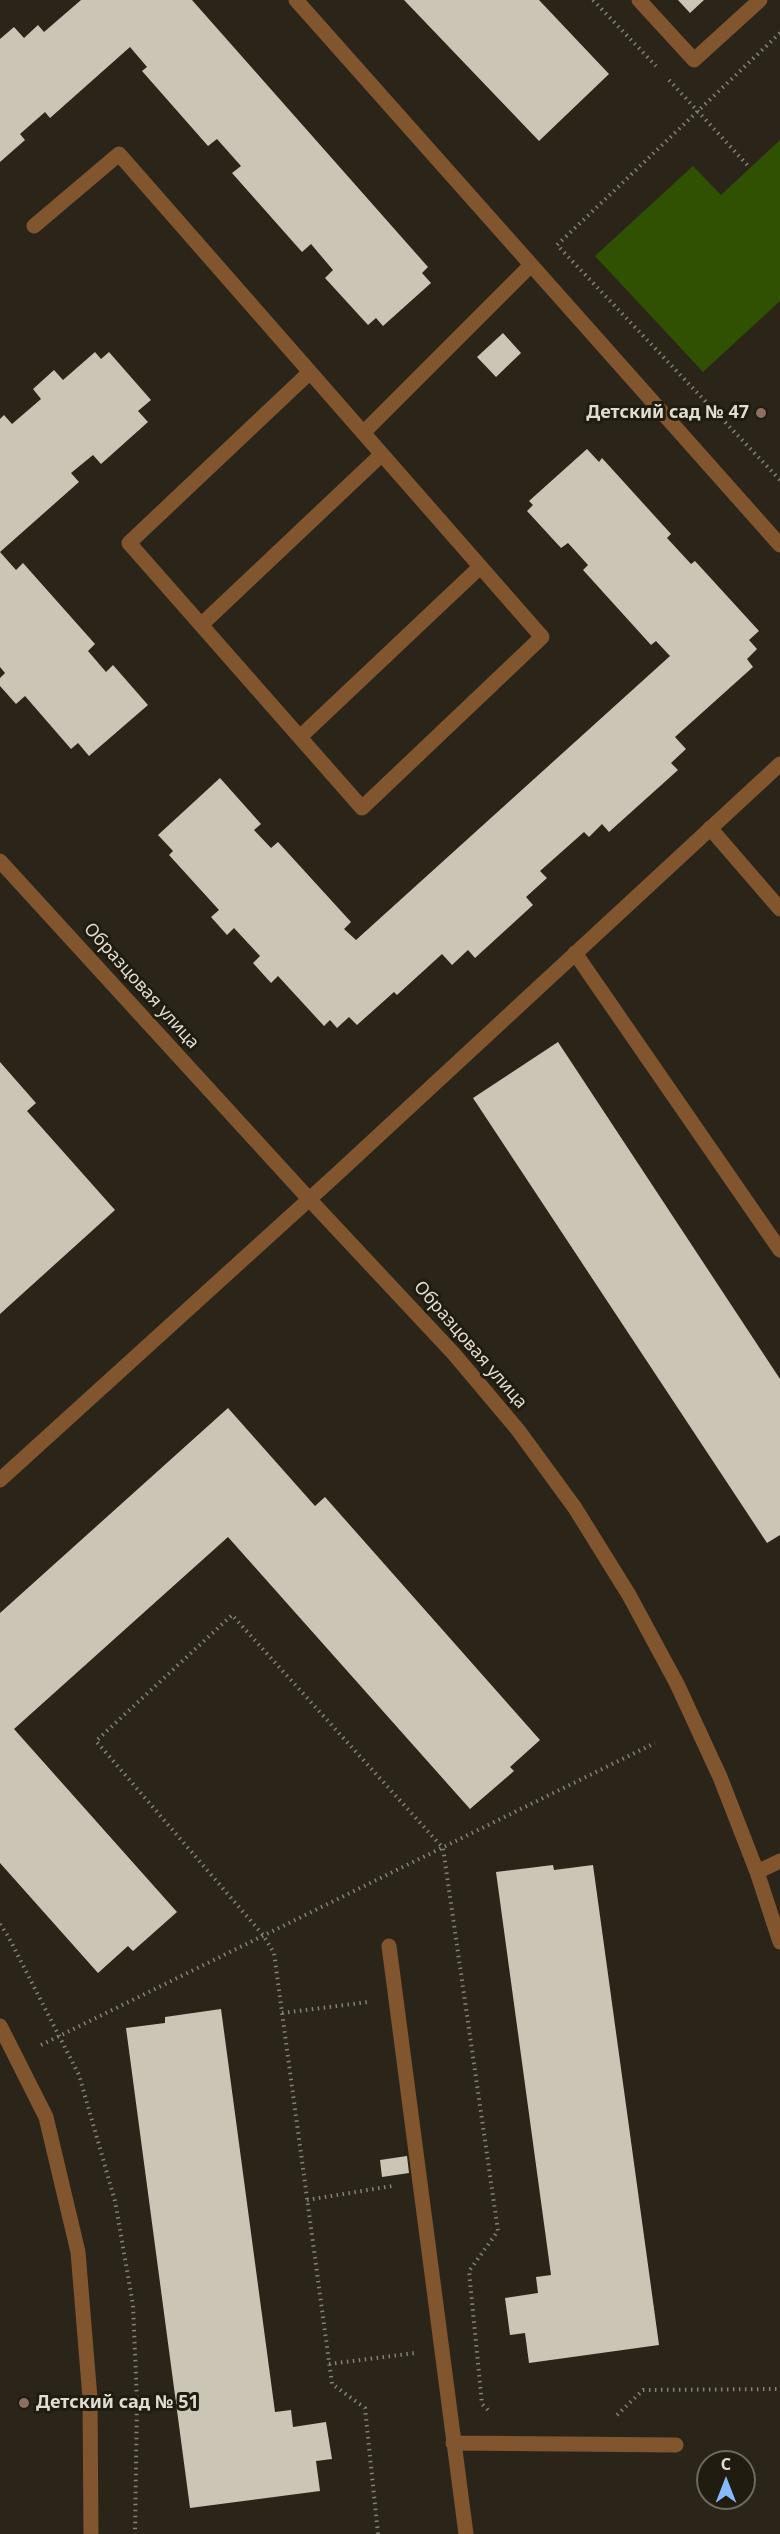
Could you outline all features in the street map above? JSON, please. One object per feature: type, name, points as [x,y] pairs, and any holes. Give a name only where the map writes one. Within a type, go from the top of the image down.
[{"type":"street","points":[[296,0],[780,545]]},
{"type":"street","points":[[639,0],[694,60],[760,0]]},
{"type":"street","points":[[34,226],[119,154],[382,454],[542,638],[362,808],[129,543],[310,372]]},
{"type":"street","points":[[363,433],[531,264]]},
{"type":"street","points":[[201,625],[382,454]]},
{"type":"street","points":[[300,737],[480,567]]},
{"type":"street","points":[[0,1480],[309,1199],[780,764]]},
{"type":"street","points":[[710,828],[780,909]]},
{"type":"street","name":"Образцовая улица","points":[[0,861],[454,1354],[518,1430],[574,1508],[629,1595],[677,1684],[720,1777],[757,1872],[780,1942]]},
{"type":"street","points":[[575,953],[780,1250]]},
{"type":"street","points":[[757,1872],[780,1861]]},
{"type":"street","points":[[389,1946],[466,2534]]},
{"type":"street","points":[[0,2026],[46,2117],[78,2252],[90,2398],[91,2534]]},
{"type":"street","points":[[453,2443],[676,2445]]},
{"type":"path","points":[[593,0],[658,68]]},
{"type":"path","points":[[780,33],[557,245],[780,480]]},
{"type":"path","points":[[666,77],[750,168]]},
{"type":"path","points":[[16,2057],[655,1743]]},
{"type":"path","points":[[282,2013],[396,1999]]},
{"type":"path","points":[[307,2200],[420,2182]]},
{"type":"path","points":[[329,2364],[441,2350]]},
{"type":"green space","points":[[780,140],[780,301],[703,372],[595,256],[693,166],[721,195]]},
{"type":"building","points":[[81,0],[192,0],[428,267],[422,273],[431,283],[383,326],[376,318],[368,325],[325,278],[333,270],[311,244],[302,252],[232,173],[241,166],[217,139],[208,146],[142,71],[147,67],[130,47],[50,118],[45,112],[20,134],[25,140],[0,162],[0,39],[14,27],[24,38],[38,25],[44,32]]},
{"type":"building","points":[[404,0],[539,0],[609,74],[539,141]]},
{"type":"building","points":[[678,0],[704,0],[690,13]]},
{"type":"building","points":[[503,333],[521,353],[496,377],[477,357]]},
{"type":"building","points":[[95,352],[101,359],[109,352],[151,400],[138,411],[148,422],[101,464],[93,455],[71,473],[79,482],[0,552],[0,419],[4,415],[12,424],[41,399],[33,389],[54,370],[63,380]]},
{"type":"building","points":[[587,449],[599,462],[602,458],[671,534],[667,538],[691,564],[695,561],[759,631],[749,640],[757,649],[747,659],[753,667],[675,737],[686,749],[671,763],[678,770],[609,832],[602,824],[589,837],[584,832],[540,871],[547,878],[526,897],[533,905],[475,958],[468,950],[452,965],[442,954],[397,995],[394,992],[357,1025],[349,1017],[337,1028],[330,1020],[324,1026],[278,976],[271,983],[253,963],[260,956],[234,928],[227,935],[211,917],[219,910],[169,855],[173,851],[158,835],[220,778],[261,824],[254,830],[271,848],[278,842],[351,922],[344,929],[356,940],[670,656],[656,641],[651,645],[583,570],[588,565],[568,543],[561,548],[527,511],[533,505],[529,501]]},
{"type":"building","points":[[0,552],[16,570],[23,563],[95,644],[88,651],[106,672],[113,665],[148,705],[89,756],[78,743],[71,749],[25,696],[16,704],[0,686],[0,678],[5,673],[0,667]]},
{"type":"building","points":[[558,1042],[780,1379],[780,1535],[767,1543],[473,1098]]},
{"type":"building","points":[[0,1062],[36,1103],[27,1111],[115,1210],[0,1314]]},
{"type":"building","points":[[228,1408],[315,1506],[325,1497],[540,1740],[510,1767],[514,1771],[470,1809],[228,1537],[14,1729],[177,1912],[133,1951],[128,1946],[98,1973],[0,1863],[0,1613]]},
{"type":"building","points":[[553,1865],[554,1870],[593,1865],[659,2345],[529,2363],[525,2333],[510,2335],[505,2298],[538,2293],[536,2277],[551,2275],[496,1872]]},
{"type":"building","points":[[221,2009],[275,2412],[291,2410],[293,2427],[326,2422],[332,2459],[316,2461],[320,2491],[190,2508],[126,2028],[165,2023],[165,2017]]},
{"type":"building","points":[[407,2156],[409,2173],[382,2177],[380,2160]]},
{"type":"place","name":"Детский сад № 47","points":[[761,413]]},
{"type":"place","name":"Детский сад № 51","points":[[24,2403]]}]
